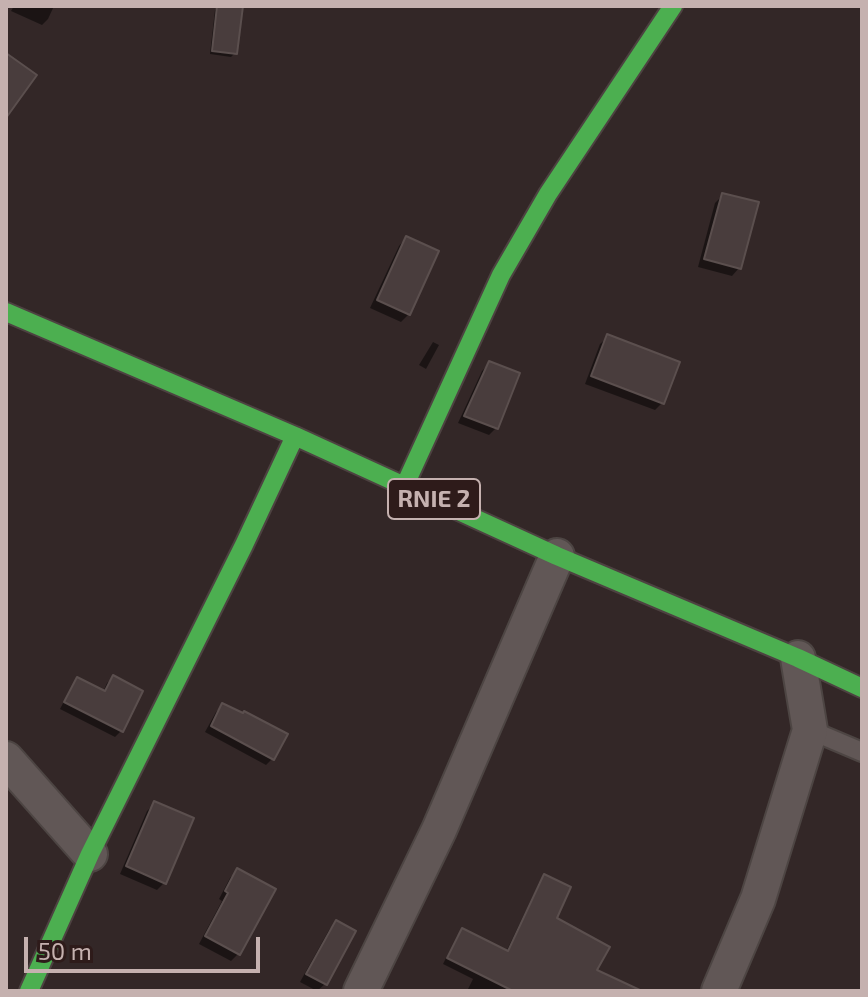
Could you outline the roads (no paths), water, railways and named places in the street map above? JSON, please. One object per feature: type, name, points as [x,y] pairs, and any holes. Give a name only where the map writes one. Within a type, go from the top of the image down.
[{"type":"street","points":[[405,485],[501,275],[548,194],[672,7]]},
{"type":"street","name":"RNIE 2","points":[[6,312],[295,436],[557,556],[862,688]]},
{"type":"street","points":[[29,991],[90,854],[295,436]]},
{"type":"street","points":[[361,991],[439,830],[557,556]]},
{"type":"street","points":[[719,991],[758,899],[810,730],[798,658]]},
{"type":"street","points":[[6,759],[90,854]]},
{"type":"lane","points":[[810,730],[862,752]]}]
